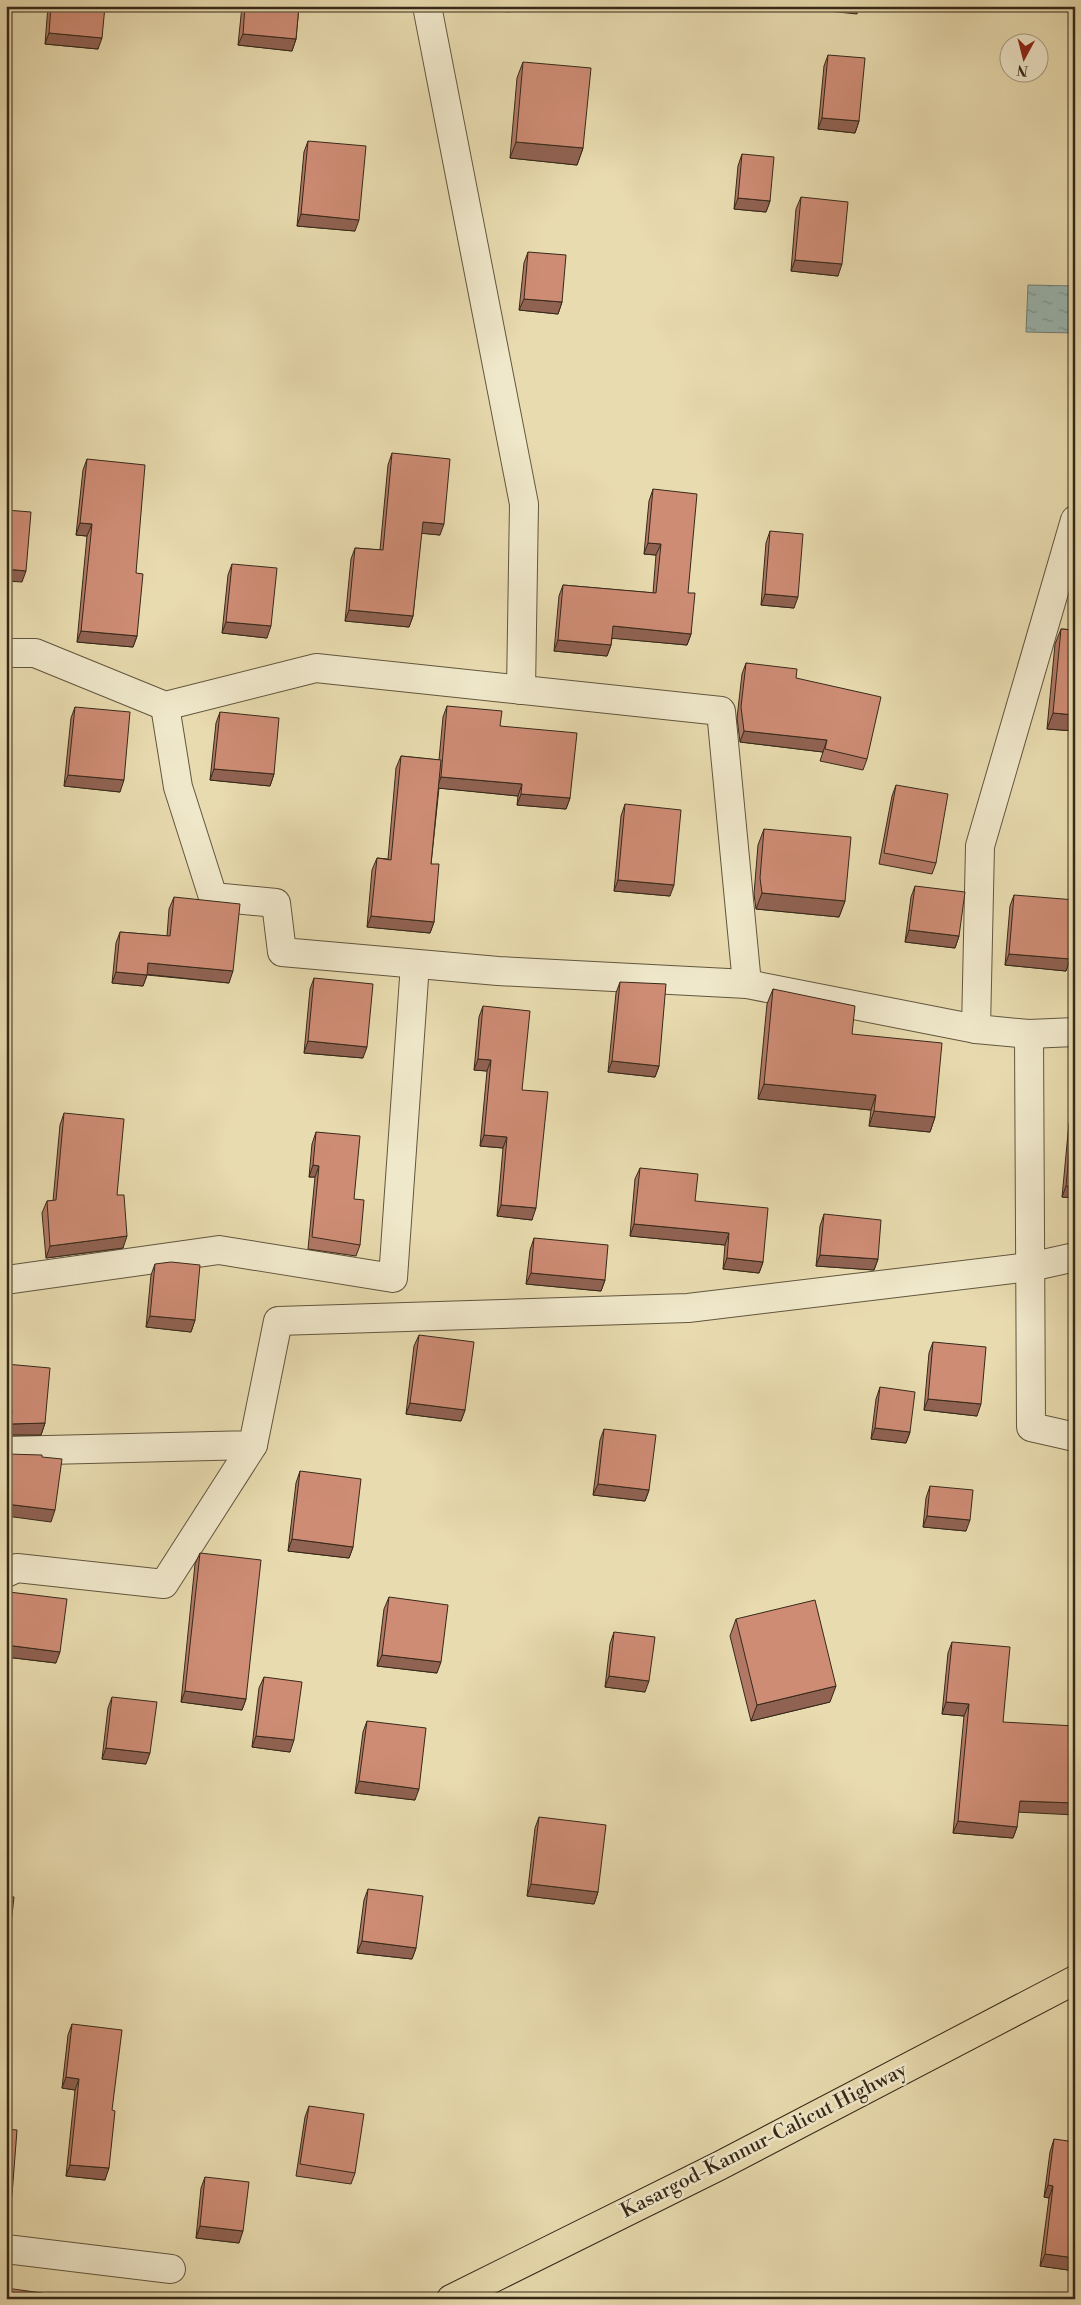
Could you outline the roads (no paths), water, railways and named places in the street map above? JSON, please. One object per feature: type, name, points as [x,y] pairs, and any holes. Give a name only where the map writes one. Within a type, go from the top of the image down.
[{"type":"highway","name":"Kasargod-Kannur-Calicut Highway","points":[[451,2299],[719,2166],[1075,1980]]},
{"type":"street","points":[[427,6],[524,504],[521,690]]},
{"type":"street","points":[[976,1029],[980,846],[1075,520]]},
{"type":"street","points":[[6,653],[35,653],[166,706],[316,668],[721,711],[747,984]]},
{"type":"street","points":[[166,706],[178,787],[213,898],[276,903],[282,952],[508,972],[747,984],[976,1029],[1029,1034],[1075,1032]]},
{"type":"street","points":[[6,1280],[219,1250],[393,1278],[415,964]]},
{"type":"street","points":[[1029,1034],[1031,1427],[1075,1437]]},
{"type":"street","points":[[6,1573],[17,1568],[164,1584],[253,1445],[278,1322],[688,1308],[1030,1267],[1075,1257]]},
{"type":"street","points":[[6,1451],[253,1445]]},
{"type":"street","points":[[6,2249],[171,2269]]},
{"type":"water","points":[[1028,285],[1075,286],[1075,333],[1026,332]]}]
